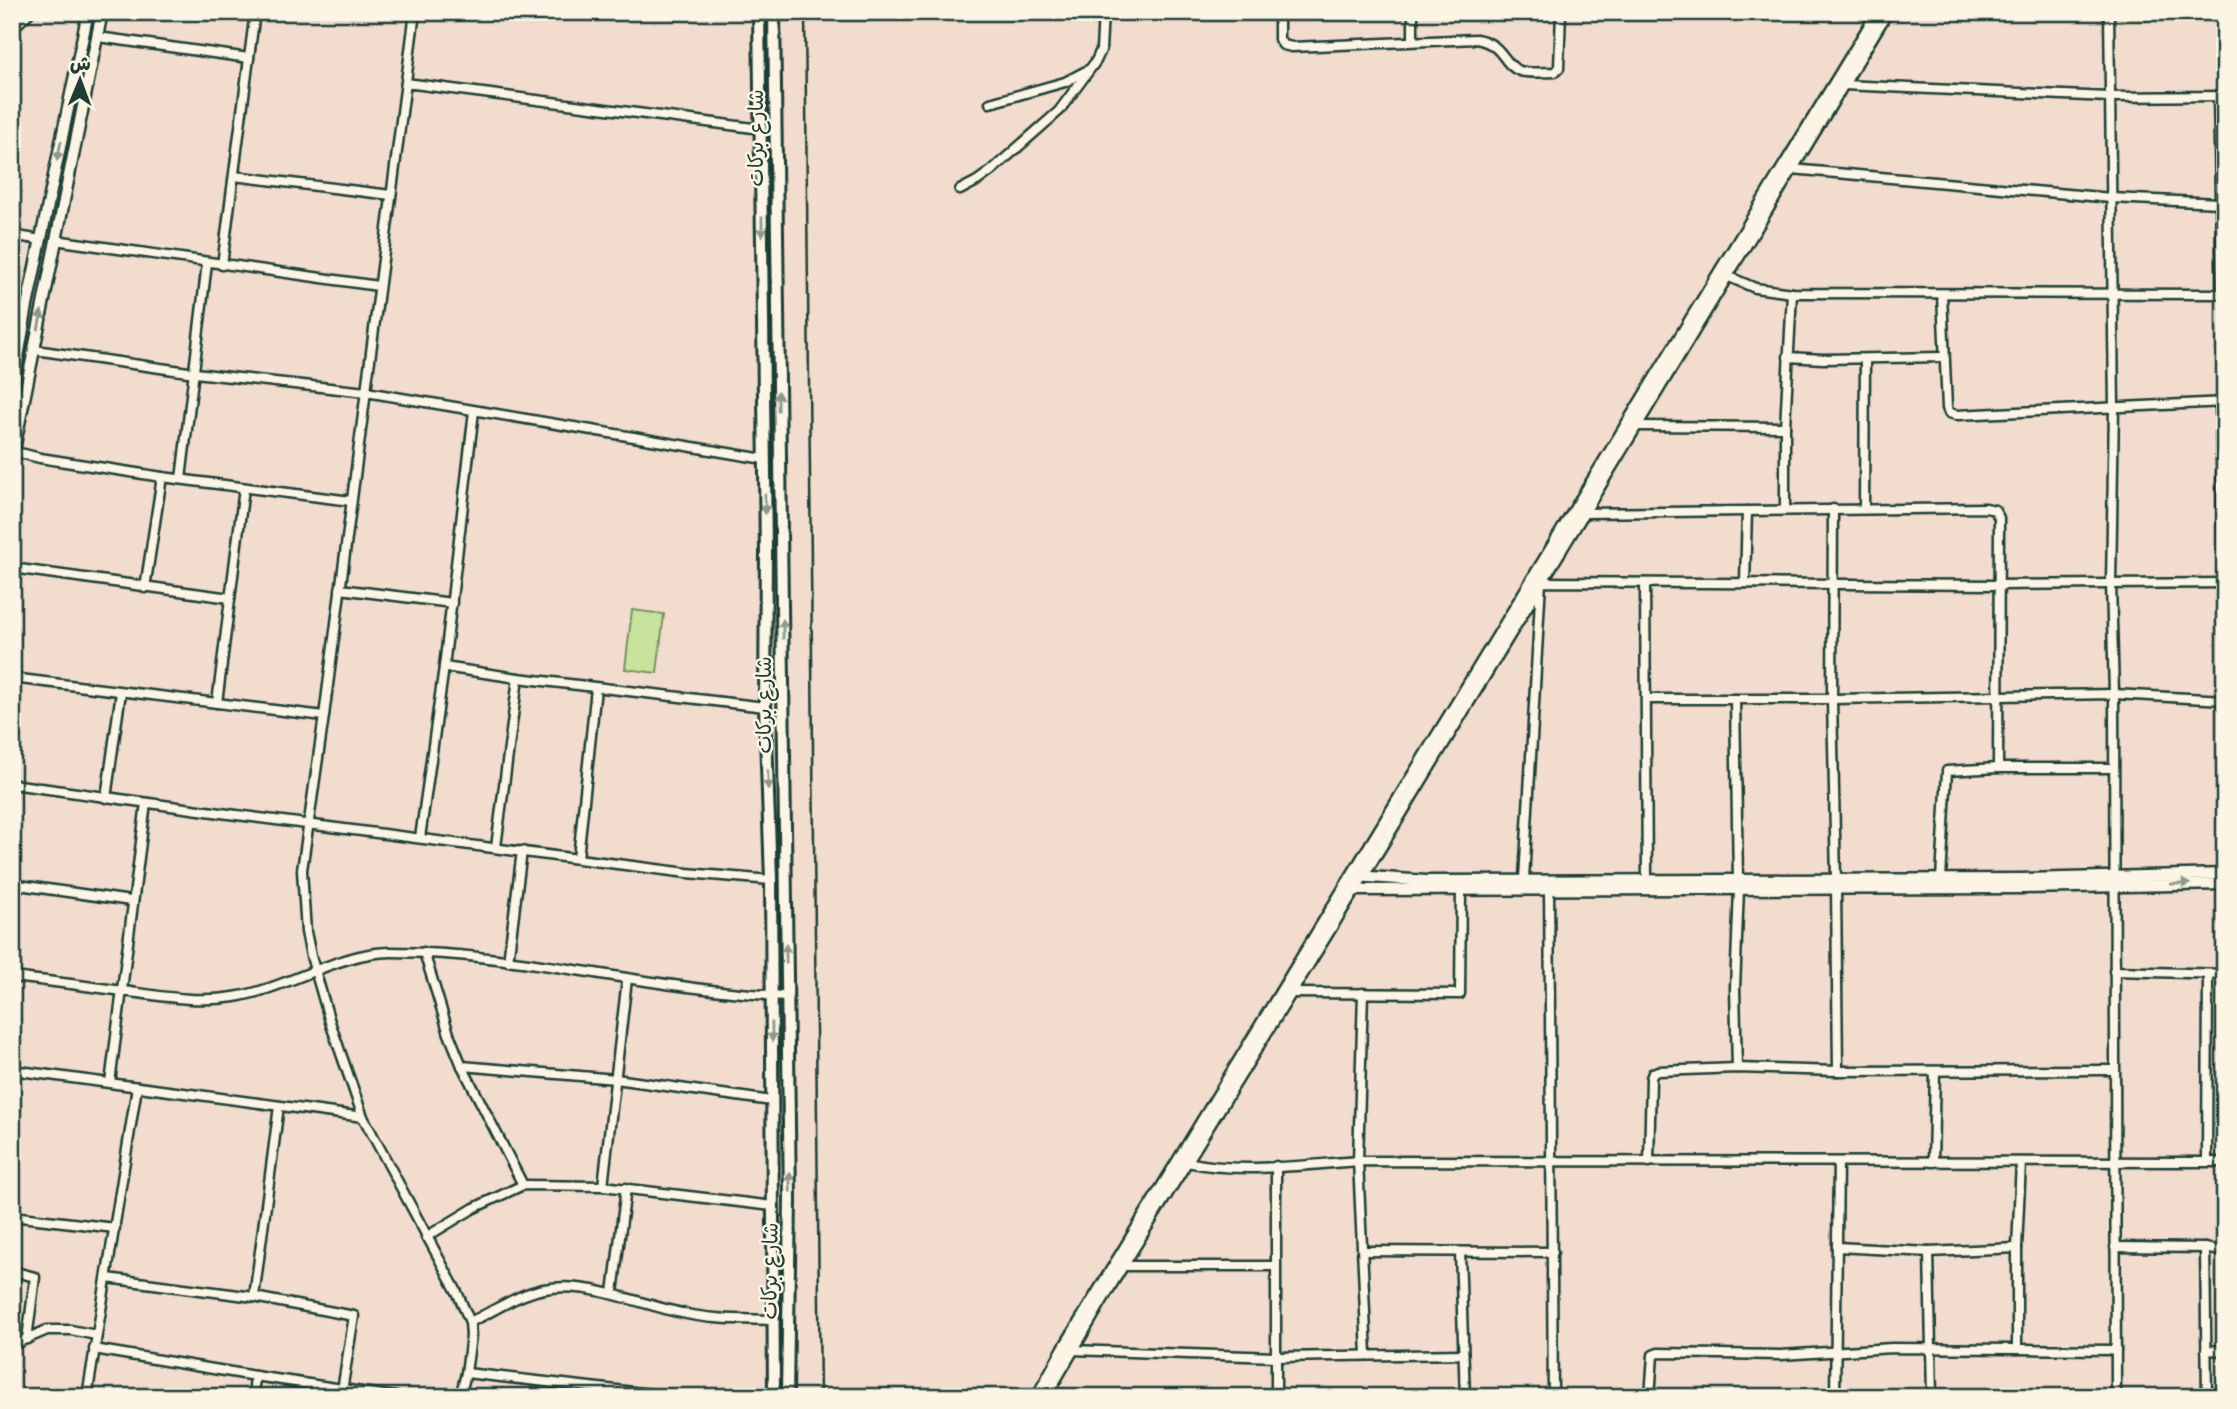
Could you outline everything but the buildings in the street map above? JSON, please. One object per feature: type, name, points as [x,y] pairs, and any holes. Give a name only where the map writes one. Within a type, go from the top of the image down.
[{"type":"main road","name":"شارع بركات","points":[[759,12],[765,707],[771,880],[774,1397]]},
{"type":"main road","name":"شارع بركات","points":[[774,12],[790,1225],[787,1397]]},
{"type":"street","points":[[12,29],[30,12]]},
{"type":"street","points":[[12,393],[88,12]]},
{"type":"street","points":[[102,12],[13,454],[181,480],[351,501]]},
{"type":"street","points":[[222,265],[255,12]]},
{"type":"street","points":[[415,12],[324,716],[307,824],[302,889],[306,932],[316,972],[363,1117],[470,1322],[470,1351],[460,1397]]},
{"type":"street","points":[[960,190],[984,176],[1059,111],[1101,50],[1103,12]]},
{"type":"street","points":[[1279,12],[1279,38],[1283,45],[1292,47],[1476,38],[1496,47],[1514,68],[1520,71],[1555,72],[1559,68],[1561,12]]},
{"type":"street","points":[[1413,12],[1413,40]]},
{"type":"street","points":[[1045,1397],[1289,993],[1356,876],[1763,209],[1878,12]]},
{"type":"street","points":[[1356,876],[1541,582],[1727,276],[1763,209],[1792,169],[1887,12]]},
{"type":"street","points":[[2109,12],[2114,407],[2111,583],[2114,694],[2116,1397]]},
{"type":"street","points":[[98,37],[249,58]]},
{"type":"street","points":[[990,103],[1065,82],[1090,69]]},
{"type":"street","points":[[406,83],[761,128]]},
{"type":"street","points":[[1727,276],[1755,288],[1792,293],[2223,294],[2220,203],[2222,96],[2109,97],[1843,85]]},
{"type":"street","points":[[1792,169],[2111,198],[2220,203]]},
{"type":"street","points":[[234,176],[391,195]]},
{"type":"street","points":[[12,235],[41,240]]},
{"type":"street","points":[[55,240],[378,286]]},
{"type":"street","points":[[181,480],[207,263]]},
{"type":"street","points":[[1785,510],[1785,427],[1792,293]]},
{"type":"street","points":[[1541,582],[1999,585],[2225,583],[2222,402],[1957,415],[1949,413],[1942,294]]},
{"type":"street","points":[[35,350],[195,373],[366,392],[764,458]]},
{"type":"street","points":[[1788,357],[1944,357]]},
{"type":"street","points":[[1864,508],[1865,359]]},
{"type":"street","points":[[420,838],[444,667],[474,411]]},
{"type":"street","points":[[1636,426],[1785,427]]},
{"type":"street","points":[[145,588],[162,477]]},
{"type":"street","points":[[217,703],[244,488]]},
{"type":"street","points":[[1583,513],[1864,508],[1995,510],[1999,518],[1998,768]]},
{"type":"street","points":[[1833,509],[1832,699],[1838,1071]]},
{"type":"street","points":[[1745,583],[1747,511]]},
{"type":"street","points":[[12,568],[230,598]]},
{"type":"street","points":[[1524,879],[1541,582]]},
{"type":"street","points":[[1645,583],[1647,880]]},
{"type":"street","points":[[340,589],[452,603]]},
{"type":"street","points":[[444,667],[765,707]]},
{"type":"street","points":[[12,678],[324,716]]},
{"type":"street","points":[[496,847],[518,678]]},
{"type":"street","points":[[578,858],[596,688]]},
{"type":"street","points":[[106,798],[121,692]]},
{"type":"street","points":[[1647,699],[2114,694],[2225,700]]},
{"type":"street","points":[[1735,699],[1737,1068]]},
{"type":"street","points":[[1941,879],[1947,771],[2113,768]]},
{"type":"street","points":[[12,784],[687,873],[771,880]]},
{"type":"street","points":[[110,1083],[131,901],[146,803]]},
{"type":"street","points":[[1356,876],[1426,881],[1524,879],[1549,883],[1738,885],[2113,881],[2224,874],[2225,844]]},
{"type":"street","points":[[508,961],[522,850]]},
{"type":"street","points":[[1836,883],[1941,879],[2225,884]]},
{"type":"street","points":[[1348,890],[1647,880],[1738,885]]},
{"type":"street","points":[[1549,883],[1553,1397]]},
{"type":"street","points":[[12,884],[131,901]]},
{"type":"street","points":[[1289,993],[1460,994],[1461,888]]},
{"type":"street","points":[[1037,1397],[1064,1348],[1348,890]]},
{"type":"street","points":[[12,977],[201,1000],[235,998],[274,987],[351,958],[386,952],[425,952],[627,979],[787,996]]},
{"type":"street","points":[[425,952],[446,1024],[462,1066],[523,1185]]},
{"type":"street","points":[[2114,971],[2225,974]]},
{"type":"street","points":[[2207,974],[2207,1161]]},
{"type":"street","points":[[603,1186],[627,979]]},
{"type":"street","points":[[1363,993],[1358,1161],[1367,1355]]},
{"type":"street","points":[[462,1066],[616,1079],[772,1101]]},
{"type":"street","points":[[1649,1162],[1653,1073],[1657,1071],[1737,1068],[1838,1071],[2114,1070]]},
{"type":"street","points":[[12,1070],[363,1117]]},
{"type":"street","points":[[1933,1163],[1935,1071]]},
{"type":"street","points":[[86,1397],[137,1087]]},
{"type":"street","points":[[254,1297],[279,1106]]},
{"type":"street","points":[[1187,1161],[1212,1166],[1276,1166],[1358,1161],[2225,1161]]},
{"type":"street","points":[[2017,1349],[2017,1248],[2021,1162]]},
{"type":"street","points":[[1835,1397],[1838,1163]]},
{"type":"street","points":[[1276,1166],[1276,1397]]},
{"type":"street","points":[[426,1237],[474,1208],[523,1185],[603,1186],[773,1206]]},
{"type":"street","points":[[613,1293],[626,1188]]},
{"type":"street","points":[[12,1216],[115,1228]]},
{"type":"street","points":[[1837,1247],[1929,1252],[2017,1248]]},
{"type":"street","points":[[2115,1247],[2206,1248],[2225,1252]]},
{"type":"street","points":[[2206,1248],[2207,1397]]},
{"type":"street","points":[[1363,1251],[1553,1252]]},
{"type":"street","points":[[1460,1252],[1465,1397]]},
{"type":"street","points":[[1929,1252],[1932,1397]]},
{"type":"street","points":[[1123,1266],[1275,1266]]},
{"type":"street","points":[[12,1271],[35,1277],[27,1339]]},
{"type":"street","points":[[107,1278],[254,1297],[354,1316],[342,1393]]},
{"type":"street","points":[[470,1322],[526,1294],[545,1288],[613,1293],[680,1313],[708,1318],[773,1320]]},
{"type":"street","points":[[12,1345],[47,1330],[96,1335]]},
{"type":"street","points":[[94,1349],[342,1393],[396,1397]]},
{"type":"street","points":[[1650,1397],[1651,1361],[1653,1355],[1658,1353],[1781,1355],[1931,1349],[2116,1350]]},
{"type":"street","points":[[1072,1350],[1276,1357],[1463,1354]]},
{"type":"street","points":[[2206,1350],[2225,1351]]},
{"type":"street","points":[[466,1373],[622,1393],[678,1397]]},
{"type":"street","points":[[253,1397],[255,1376]]},
{"type":"green space","points":[[632,610],[664,614],[657,673],[625,669]]},
{"type":"railway","points":[[805,12],[820,1397]]}]
